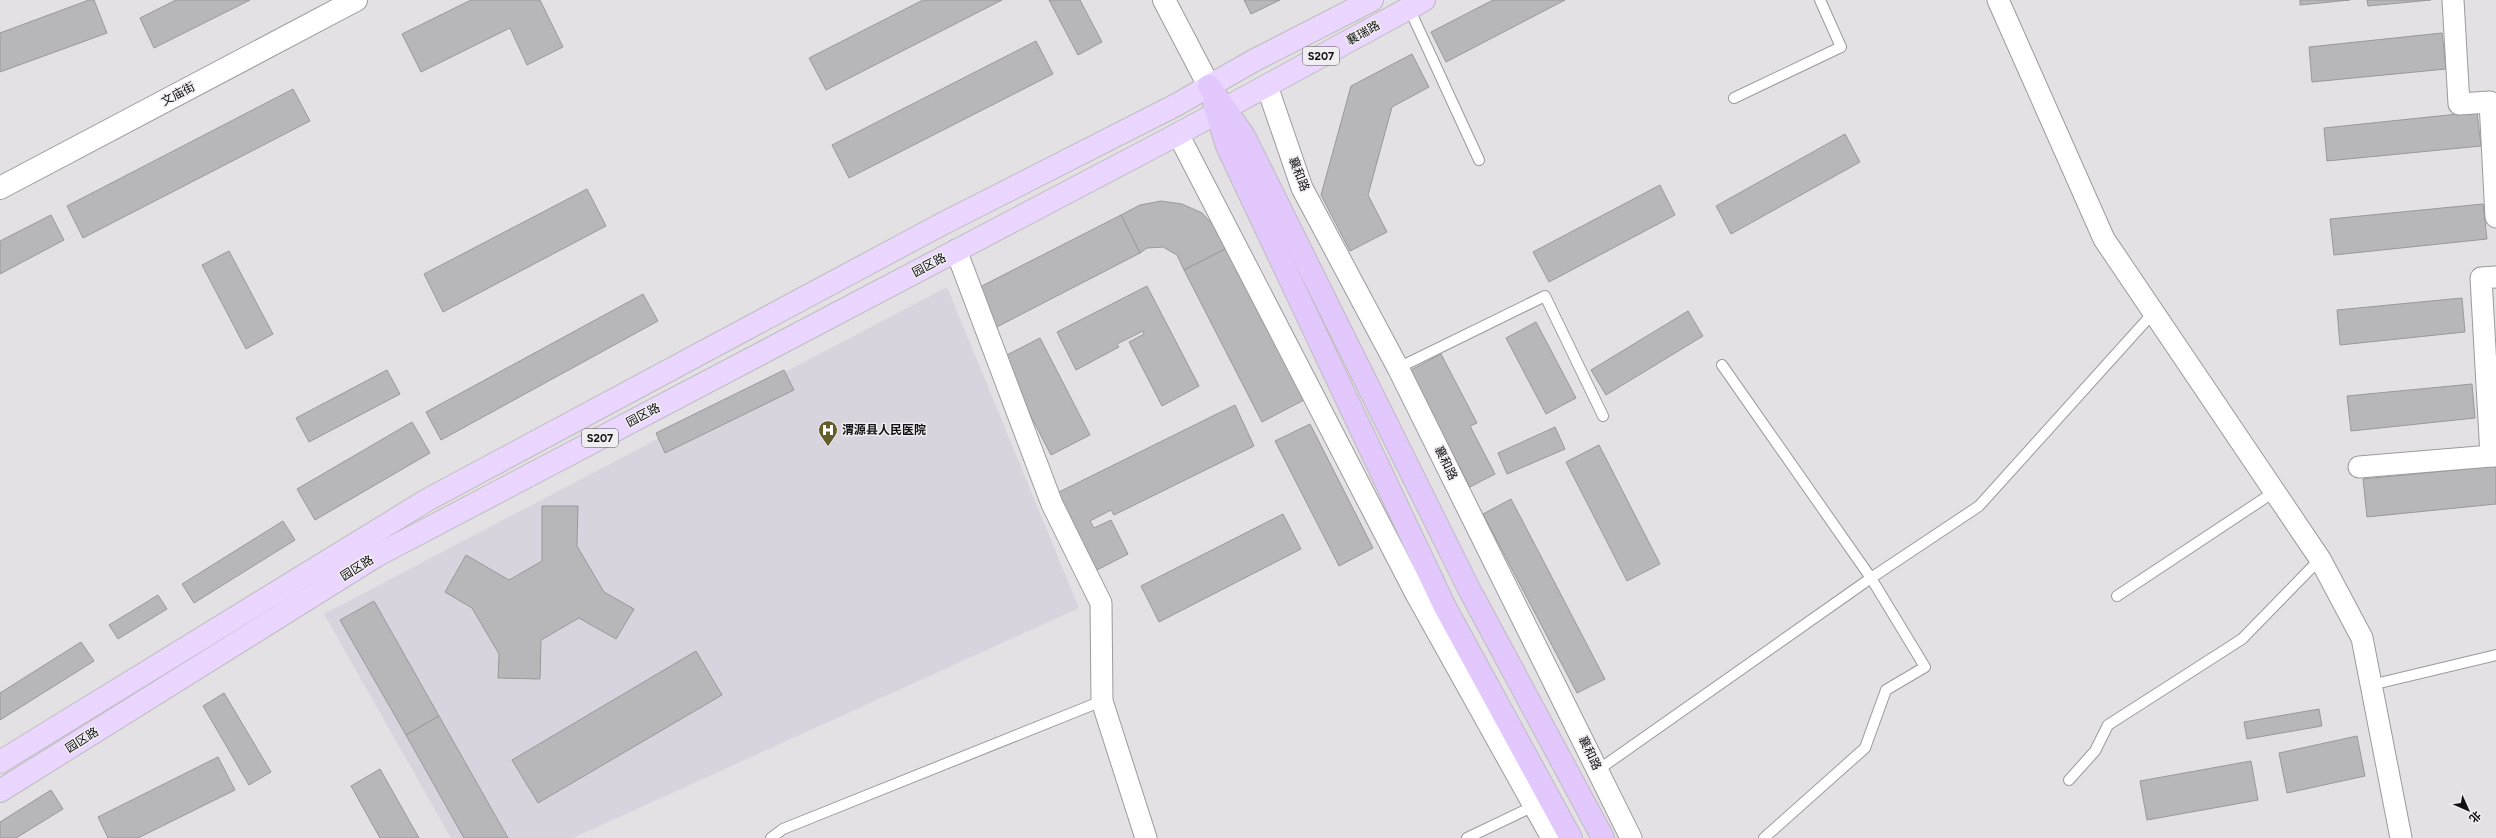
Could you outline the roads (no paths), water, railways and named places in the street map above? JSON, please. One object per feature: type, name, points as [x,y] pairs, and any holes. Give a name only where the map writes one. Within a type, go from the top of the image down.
[{"type":"highway","points":[[1209,86],[1227,146],[1445,607],[1571,838]]},
{"type":"highway","points":[[1209,86],[1244,136],[1469,589],[1603,838]]},
{"type":"main road","points":[[1164,0],[1209,86]]},
{"type":"main road","name":"襄瑞路","points":[[1209,86],[1372,0]]},
{"type":"main road","name":"文庙街","points":[[0,188],[347,2]]},
{"type":"main road","name":"襄瑞路","points":[[1217,113],[1417,4]]},
{"type":"main road","name":"园区路","points":[[0,762],[427,500],[935,228],[1209,86]]},
{"type":"main road","name":"园区路","points":[[0,791],[376,556],[1217,113]]},
{"type":"street","points":[[1998,0],[2104,239],[2320,559],[2362,638],[2401,838]]},
{"type":"street","points":[[2453,0],[2459,104],[2490,102],[2496,217]]},
{"type":"street","name":"襄和路","points":[[1267,86],[1302,188],[1398,368],[1631,838]]},
{"type":"street","points":[[1178,134],[1416,594],[1552,838]]},
{"type":"street","points":[[956,250],[1052,504],[1101,603],[1102,701],[1146,838]]},
{"type":"street","points":[[2359,467],[2494,456],[2481,278],[2496,277]]},
{"type":"lane","points":[[1734,98],[1841,47],[1820,0]]},
{"type":"lane","points":[[1417,4],[1479,160]]},
{"type":"lane","points":[[1398,368],[1546,296],[1603,416]]},
{"type":"lane","points":[[1598,770],[1871,578],[1979,506],[2153,313]]},
{"type":"lane","points":[[1722,365],[1871,578],[1925,667],[1886,690],[1866,748],[1764,838]]},
{"type":"lane","points":[[2117,596],[2274,492]]},
{"type":"lane","points":[[2069,780],[2095,751],[2108,725],[2242,639],[2320,559]]},
{"type":"lane","points":[[2371,685],[2496,655]]},
{"type":"lane","points":[[771,838],[784,829],[1102,701]]},
{"type":"lane","points":[[1467,838],[1534,806]]},
{"type":"place","name":"渭源县人民医院","points":[[828,447]]}]
